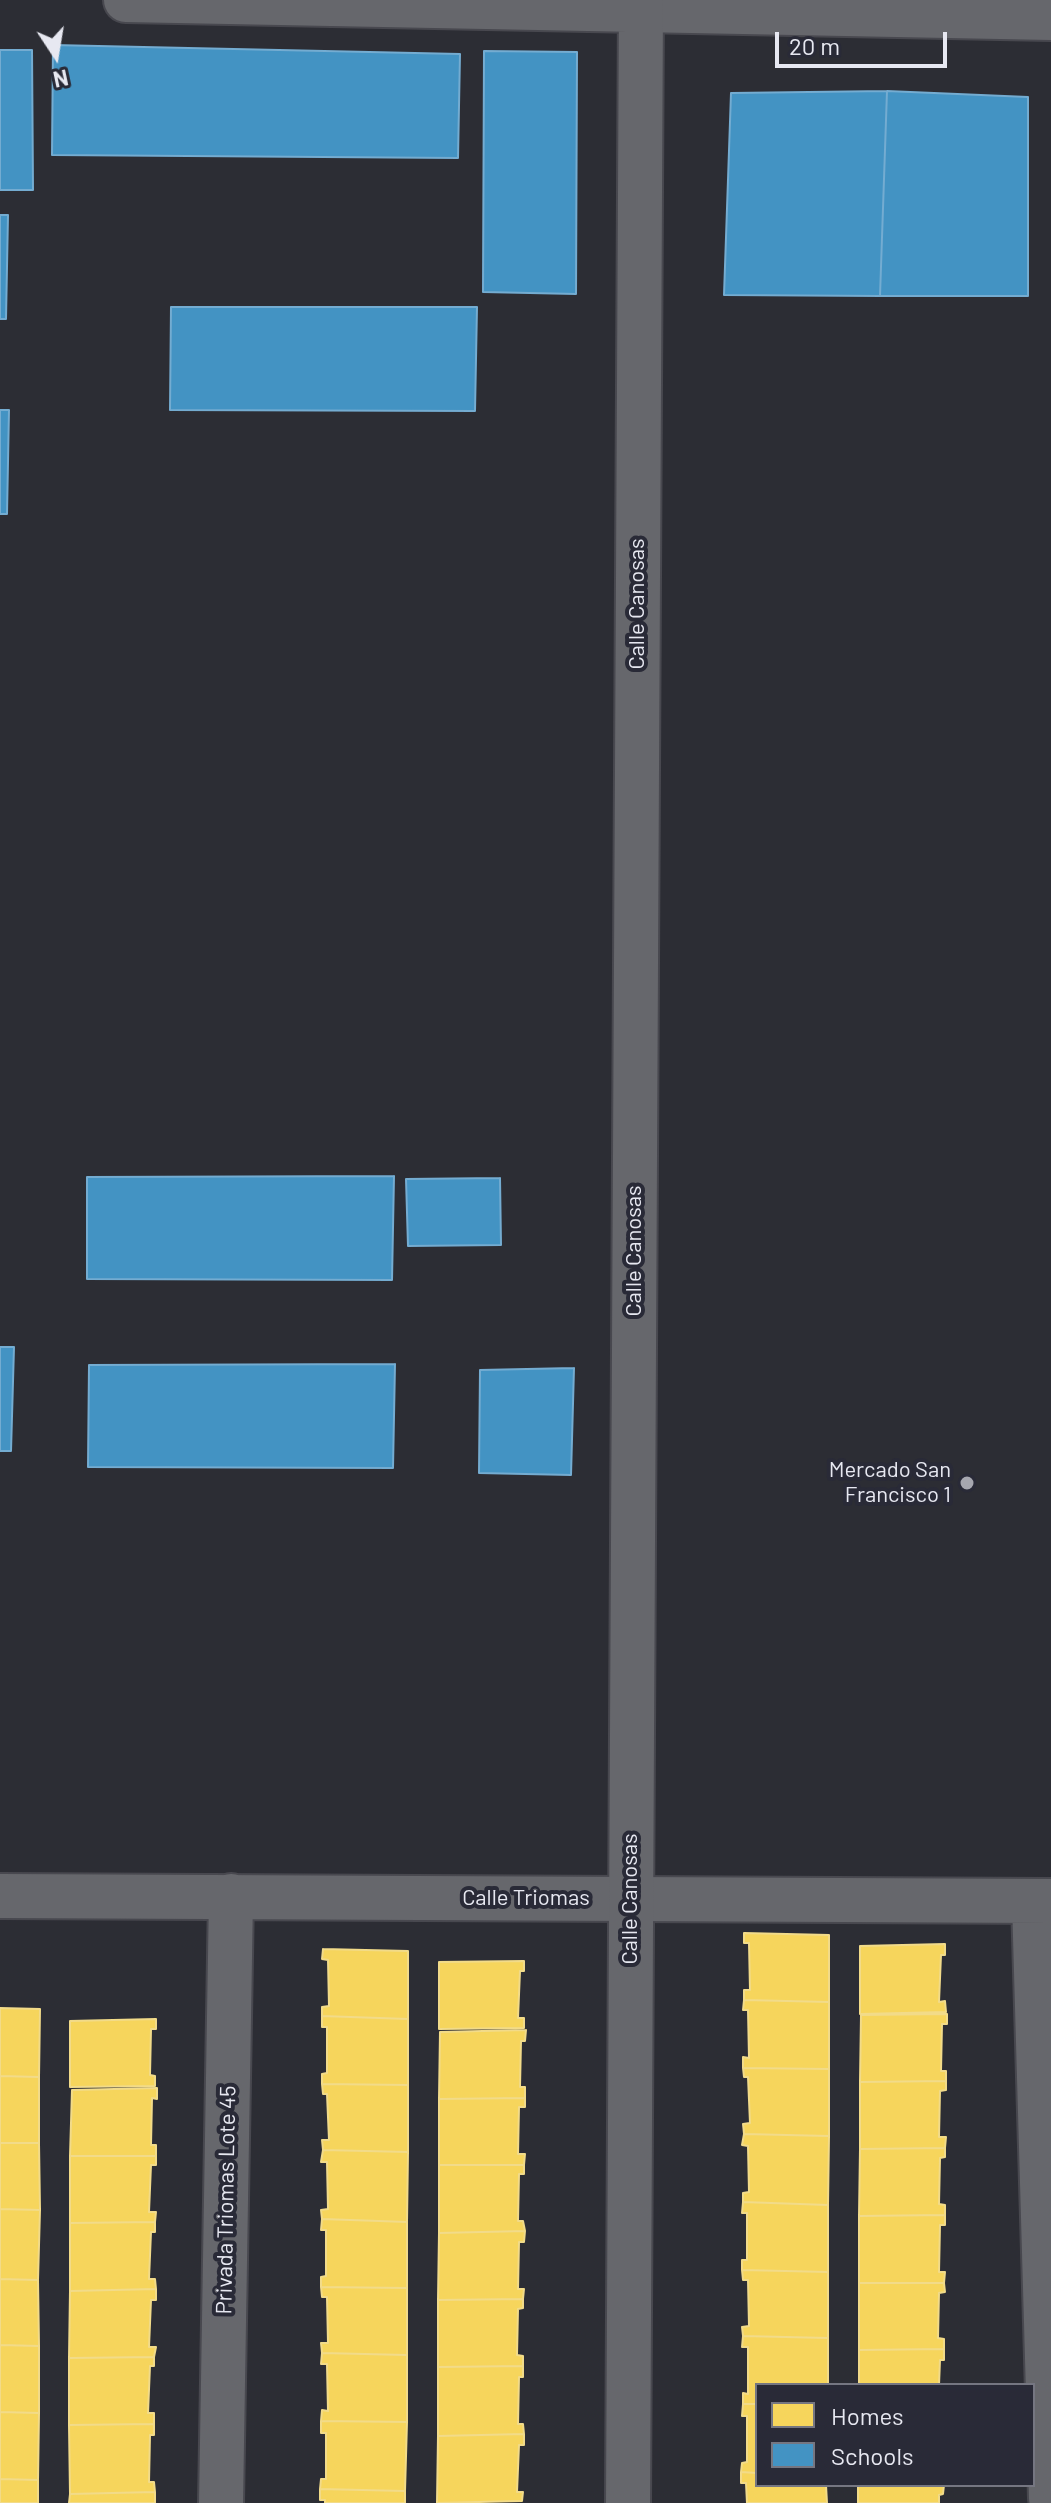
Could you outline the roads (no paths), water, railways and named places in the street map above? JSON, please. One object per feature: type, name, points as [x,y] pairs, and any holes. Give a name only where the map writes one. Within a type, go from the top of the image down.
[{"type":"street","points":[[126,0],[640,5],[1051,18]]},
{"type":"street","name":"Calle Canosas","points":[[628,2503],[640,5]]},
{"type":"street","name":"Calle Triomas","points":[[0,1896],[1042,1901]]},
{"type":"street","name":"Privada Triomas Lote 45","points":[[221,2503],[231,1896]]},
{"type":"street","points":[[1042,1901],[1051,2498]]},
{"type":"place","name":"Mercado San Francisco 1","points":[[967,1483]]}]
